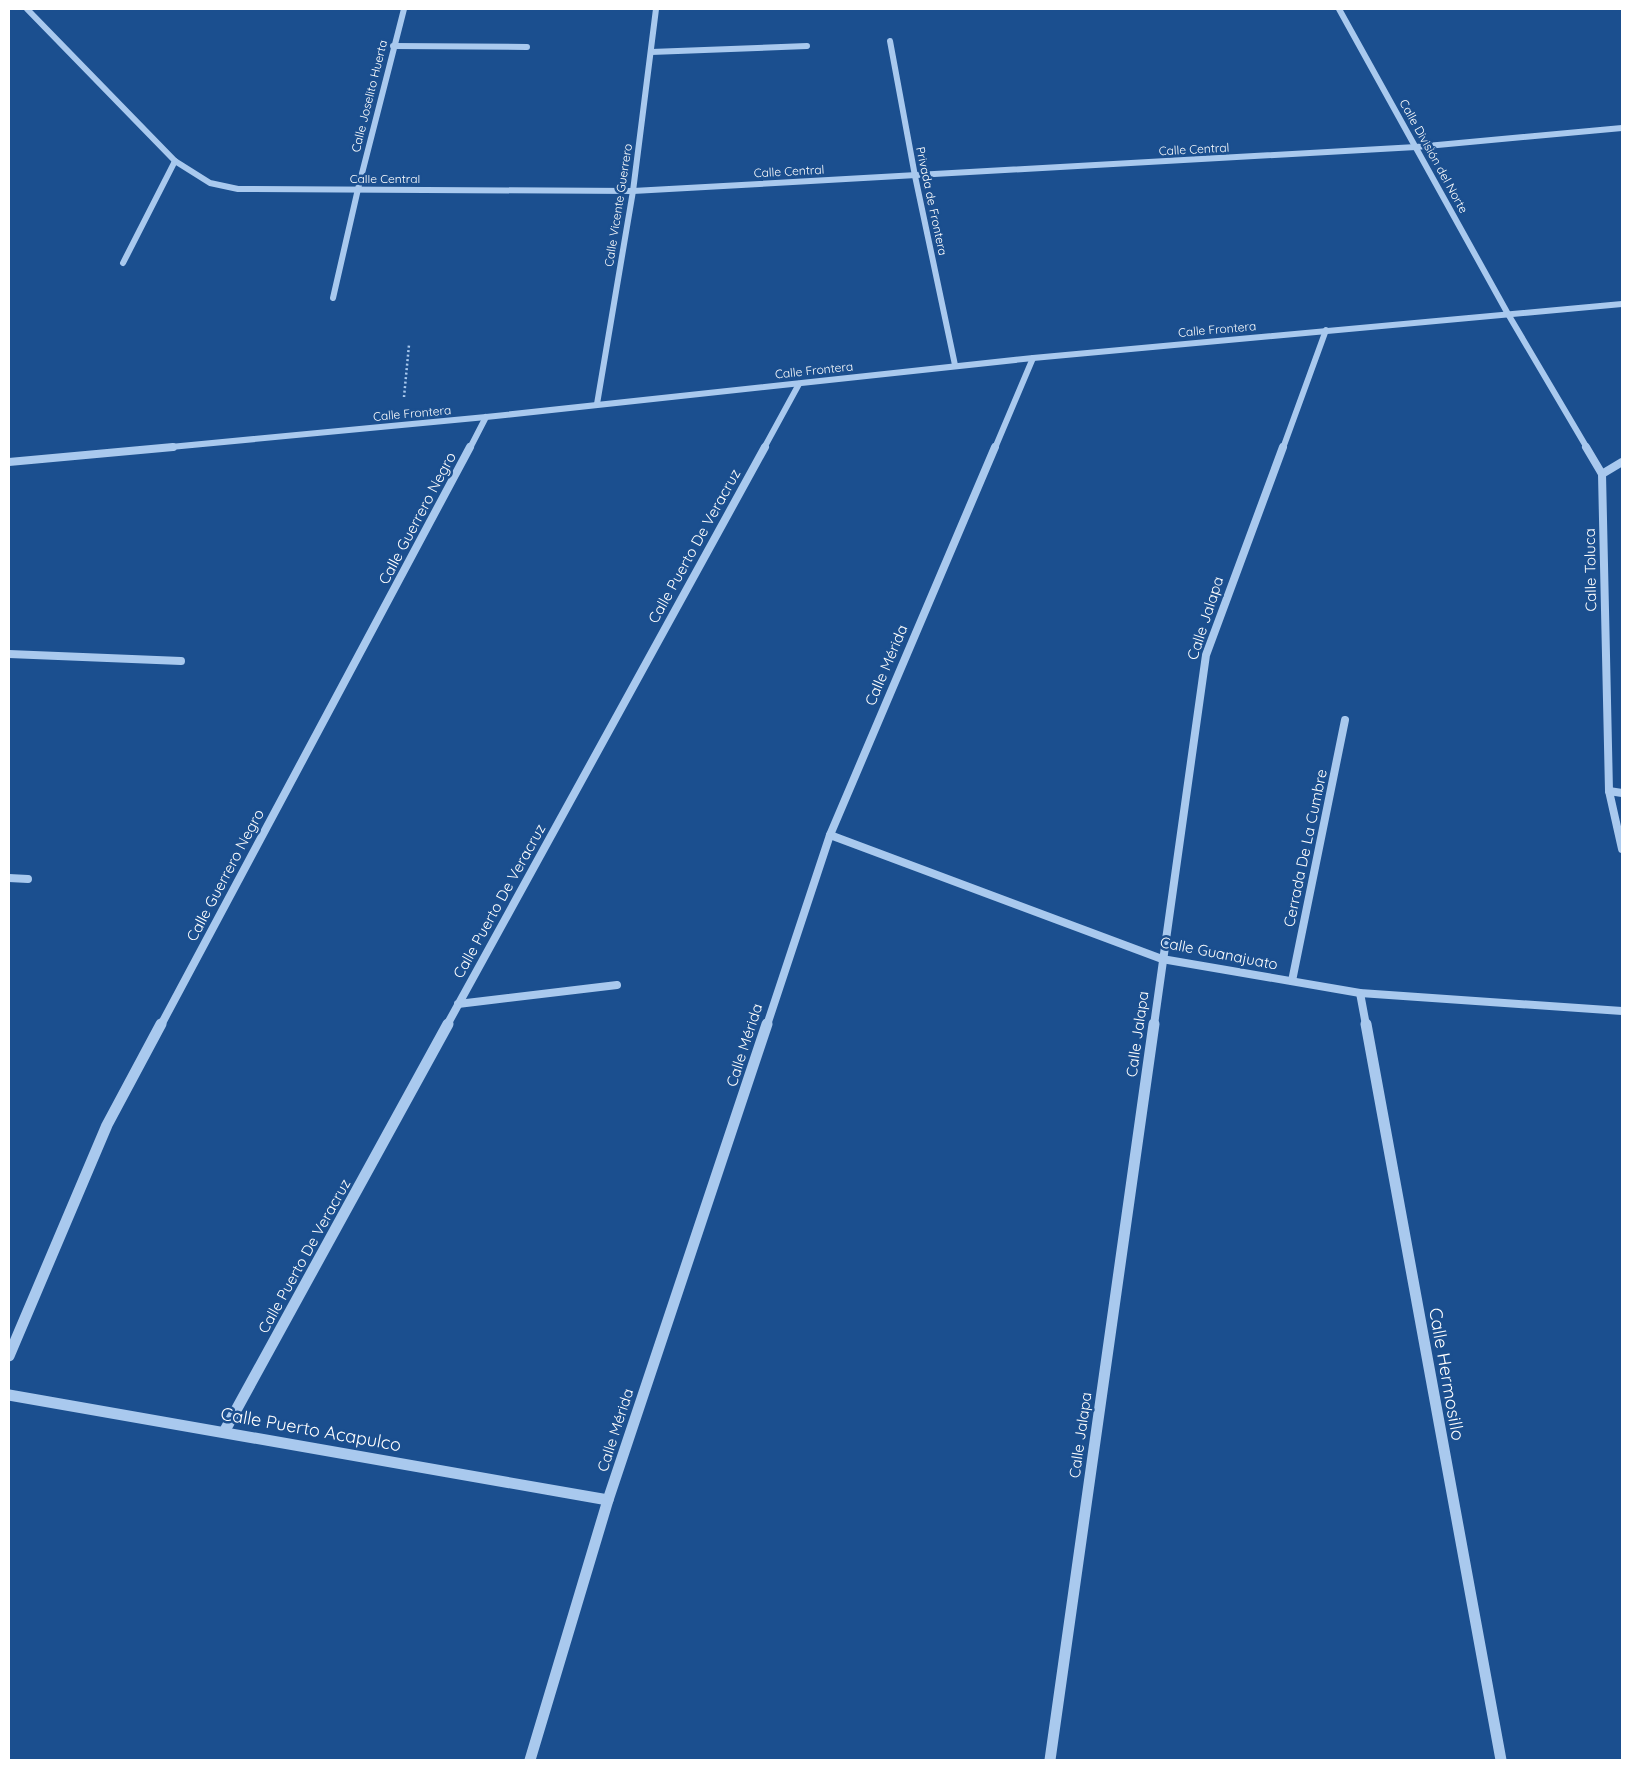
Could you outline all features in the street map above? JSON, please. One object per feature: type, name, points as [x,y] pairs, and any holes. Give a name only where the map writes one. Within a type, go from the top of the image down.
[{"type":"street","name":"Calle Central","points":[[28,9],[175,161],[210,183],[238,189],[633,190],[1416,147],[1622,128]]},
{"type":"street","name":"Calle Joselito Huerta","points":[[333,298],[393,46],[404,9]]},
{"type":"street","name":"Calle Vicente Guerrero","points":[[597,404],[633,190],[656,9]]},
{"type":"street","name":"Calle División del Norte","points":[[1339,9],[1508,314]]},
{"type":"street","name":"Privada de Frontera","points":[[890,41],[915,176],[955,366]]},
{"type":"street","points":[[393,46],[527,47]]},
{"type":"street","points":[[651,52],[807,46]]},
{"type":"street","points":[[124,263],[175,161]]},
{"type":"street","name":"Calle Frontera","points":[[9,462],[486,417],[1033,358],[1622,304]]},
{"type":"street","name":"Calle Toluca","points":[[1508,314],[1602,474],[1609,791],[1622,849]]},
{"type":"street","name":"Calle Jalapa","points":[[1050,1760],[1206,655],[1326,330]]},
{"type":"street","name":"Calle Mérida","points":[[530,1760],[608,1500],[830,835],[1033,358]]},
{"type":"street","name":"Calle Puerto De Veracruz","points":[[224,1432],[799,384]]},
{"type":"street","name":"Calle Guerrero Negro","points":[[9,1356],[108,1124],[486,417]]},
{"type":"street","points":[[1602,474],[1622,462]]},
{"type":"street","points":[[9,654],[181,661]]},
{"type":"street","name":"Cerrada De La Cumbre","points":[[1292,981],[1345,720]]},
{"type":"street","points":[[1609,791],[1622,793]]},
{"type":"street","name":"Calle Guanajuato","points":[[830,835],[1162,959],[1360,994],[1622,1012]]},
{"type":"street","points":[[9,878],[28,879]]},
{"type":"street","points":[[458,1004],[617,985]]},
{"type":"street","name":"Calle Hermosillo","points":[[1360,994],[1501,1760]]},
{"type":"street","name":"Calle Puerto Acapulco","points":[[9,1395],[608,1500]]},
{"type":"path","points":[[401,425],[409,345]]}]
